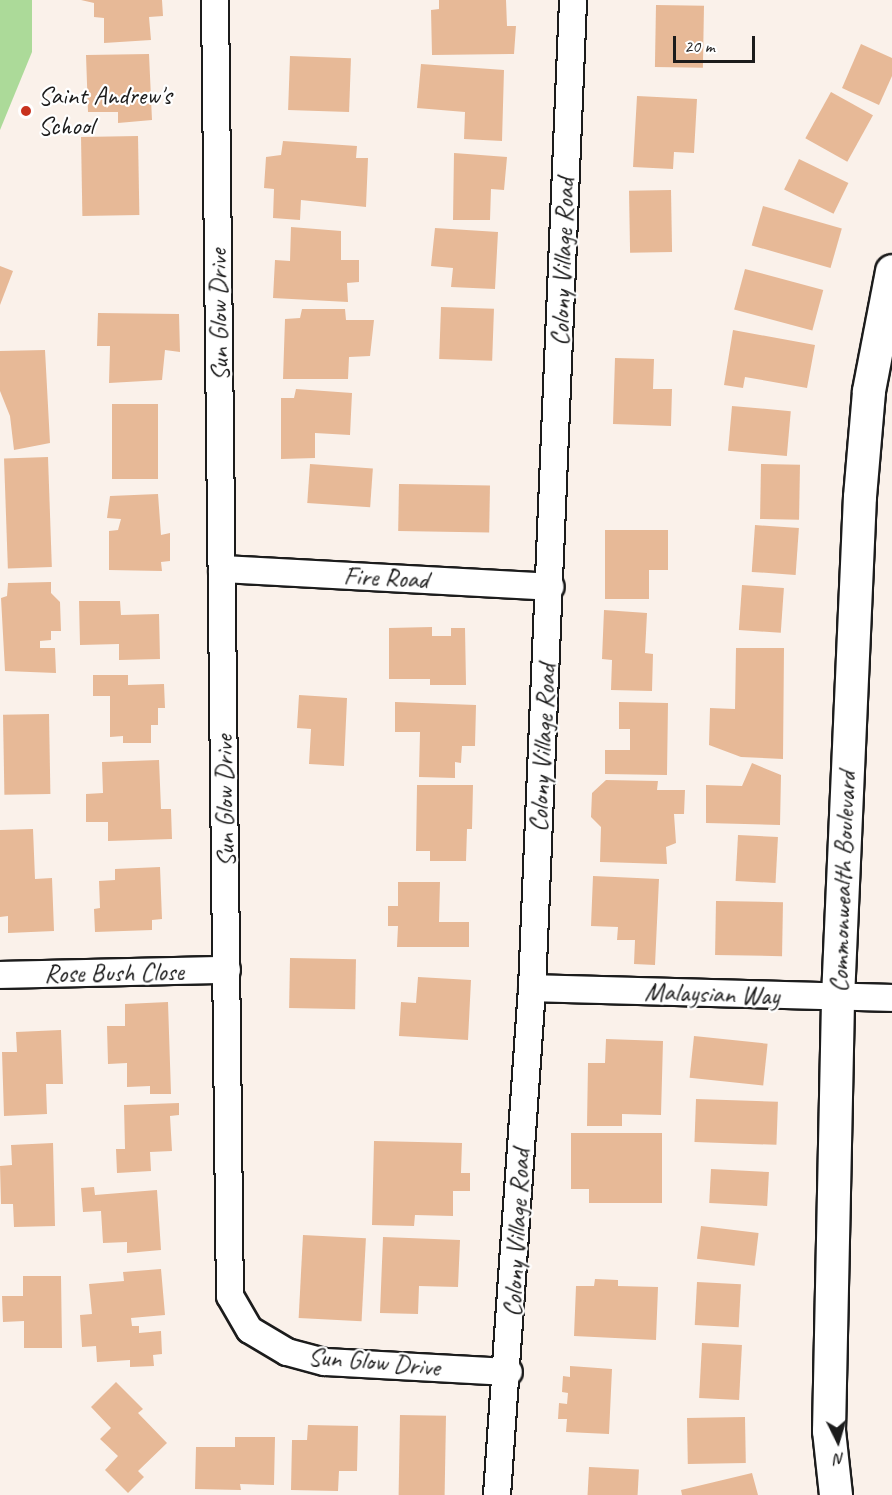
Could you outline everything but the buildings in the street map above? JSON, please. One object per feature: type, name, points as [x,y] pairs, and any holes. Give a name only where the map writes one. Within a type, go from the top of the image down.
[{"type":"street","name":"Sun Glow Drive","points":[[215,0],[230,1296],[250,1330],[287,1352],[325,1362],[509,1372]]},
{"type":"street","name":"Colony Village Road","points":[[498,1495],[509,1372],[532,988],[551,586],[573,0]]},
{"type":"street","name":"Commonwealth Boulevard","points":[[836,1495],[829,1431],[838,998],[860,497],[869,391],[892,271]]},
{"type":"street","name":"Fire Road","points":[[222,569],[551,586]]},
{"type":"street","name":"Rose Bush Close","points":[[0,975],[227,970]]},
{"type":"street","name":"Malaysian Way","points":[[532,988],[892,998]]},
{"type":"green space","points":[[0,0],[32,0],[32,52],[0,130]]},
{"type":"place","name":"Saint Andrew's School","points":[[26,111]]}]
